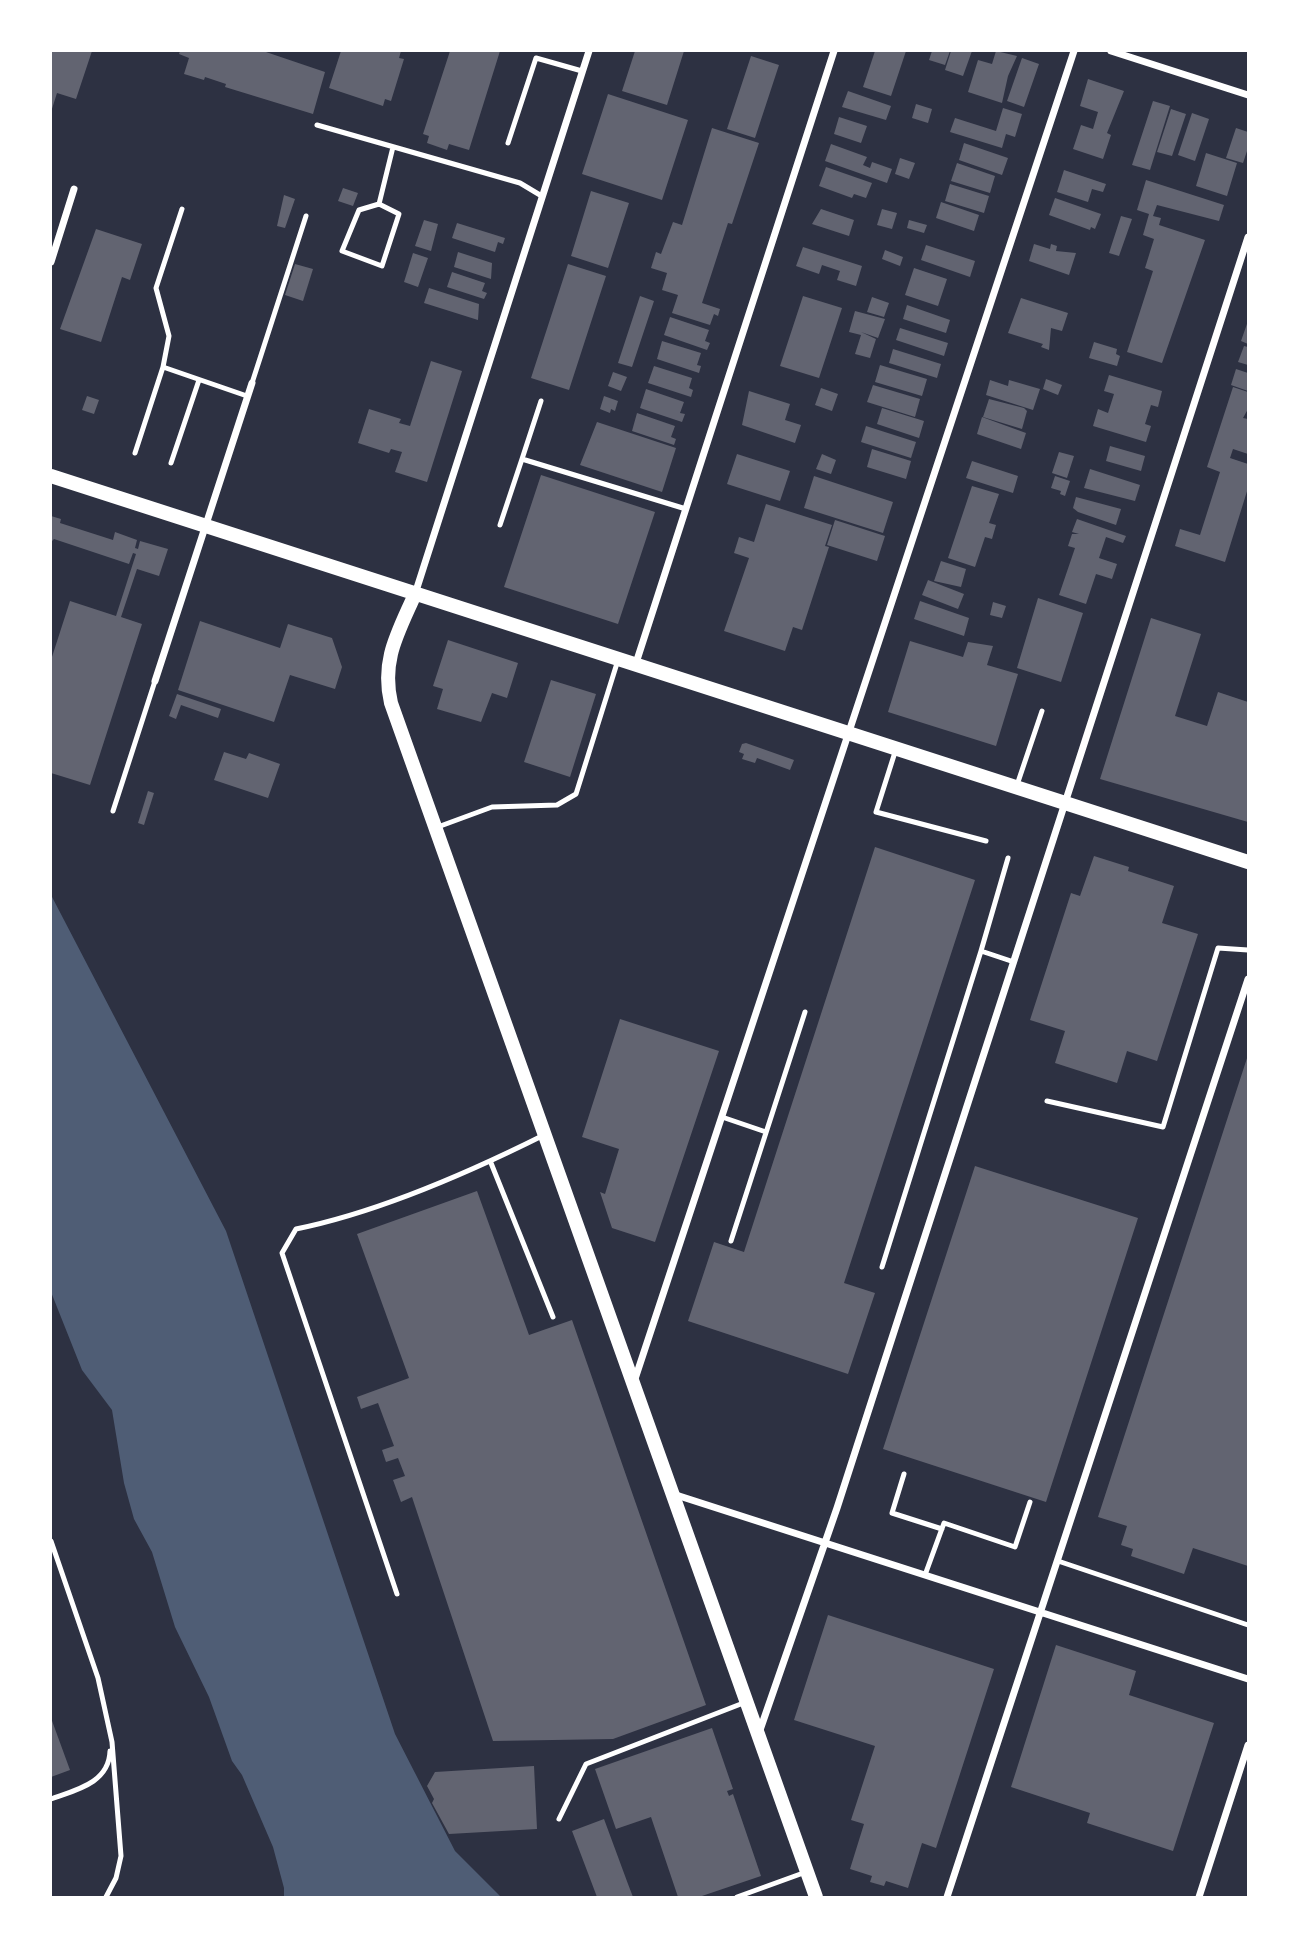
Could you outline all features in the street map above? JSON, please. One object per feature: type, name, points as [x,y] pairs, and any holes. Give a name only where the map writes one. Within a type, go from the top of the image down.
[{"type":"main road","points":[[51,476],[1248,862]]},
{"type":"main road","points":[[415,594],[390,653],[386,681],[435,828],[632,1386],[816,1897]]},
{"type":"street","points":[[415,594],[540,195],[589,51]]},
{"type":"street","points":[[636,663],[834,51]]},
{"type":"street","points":[[632,1386],[1074,51]]},
{"type":"street","points":[[1111,51],[1248,95]]},
{"type":"street","points":[[51,261],[74,189]]},
{"type":"street","points":[[758,1735],[825,1543],[1248,237]]},
{"type":"street","points":[[155,681],[251,383]]},
{"type":"street","points":[[947,1897],[1248,979]]},
{"type":"street","points":[[673,1494],[1248,1679]]},
{"type":"street","points":[[1199,1897],[1248,1745]]},
{"type":"lane","points":[[508,143],[538,51]]},
{"type":"lane","points":[[536,58],[582,71]]},
{"type":"lane","points":[[317,125],[520,183],[540,195]]},
{"type":"lane","points":[[379,204],[393,147]]},
{"type":"lane","points":[[379,204],[399,214],[382,266],[342,251],[359,210],[379,204]]},
{"type":"lane","points":[[135,453],[163,367],[169,336],[156,288],[182,209]]},
{"type":"lane","points":[[251,383],[306,216]]},
{"type":"lane","points":[[163,367],[247,396]]},
{"type":"lane","points":[[172,463],[199,380]]},
{"type":"lane","points":[[499,525],[541,401]]},
{"type":"lane","points":[[522,458],[686,509]]},
{"type":"lane","points":[[435,828],[492,807],[556,804],[576,794],[619,657]]},
{"type":"lane","points":[[113,811],[155,681]]},
{"type":"lane","points":[[1016,789],[1042,711]]},
{"type":"lane","points":[[896,750],[876,812],[986,841]]},
{"type":"lane","points":[[882,1267],[1008,858]]},
{"type":"lane","points":[[1047,1101],[1163,1127],[1218,948],[1248,950]]},
{"type":"lane","points":[[981,951],[1014,962]]},
{"type":"lane","points":[[731,1241],[804,1012]]},
{"type":"lane","points":[[722,1117],[766,1132]]},
{"type":"lane","points":[[397,1594],[282,1254],[296,1229],[328,1222],[491,1163],[544,1135]]},
{"type":"lane","points":[[491,1163],[553,1317]]},
{"type":"lane","points":[[905,1474],[892,1513],[942,1529]]},
{"type":"lane","points":[[925,1575],[944,1523],[1015,1547],[1030,1502]]},
{"type":"lane","points":[[51,1541],[104,1700],[113,1751],[121,1844],[120,1868],[106,1897]]},
{"type":"lane","points":[[51,1551],[99,1690],[111,1754],[107,1768],[97,1779],[51,1799]]},
{"type":"lane","points":[[1058,1561],[1248,1625]]},
{"type":"lane","points":[[559,1819],[586,1764],[746,1702]]},
{"type":"lane","points":[[737,1897],[807,1872]]},
{"type":"water","points":[[51,895],[226,1231],[395,1734],[455,1851],[501,1897],[284,1897],[273,1847],[242,1775],[232,1761],[209,1697],[175,1627],[152,1552],[134,1519],[124,1483],[112,1410],[82,1370],[51,1292]]},
{"type":"building","points":[[51,51],[92,51],[76,99],[57,93],[51,112]]},
{"type":"building","points":[[180,51],[263,51],[325,72],[313,114],[225,87],[226,84],[205,77],[204,80],[184,74],[189,58],[179,54]]},
{"type":"building","points":[[341,51],[401,51],[399,58],[404,59],[391,101],[385,99],[383,106],[329,88]]},
{"type":"building","points":[[450,51],[500,51],[469,150],[449,144],[447,150],[427,143],[429,136],[423,134]]},
{"type":"building","points":[[635,51],[684,51],[667,105],[622,91]]},
{"type":"building","points":[[875,51],[906,51],[891,96],[863,87]]},
{"type":"building","points":[[932,51],[950,51],[945,65],[929,60]]},
{"type":"building","points":[[951,51],[972,51],[963,76],[945,70]]},
{"type":"building","points":[[996,51],[1017,56],[1008,76],[1002,103],[968,92],[978,60],[992,64]]},
{"type":"building","points":[[751,56],[779,65],[755,138],[727,129]]},
{"type":"building","points":[[1022,58],[1039,64],[1024,107],[1007,101]]},
{"type":"building","points":[[1088,79],[1124,91],[1107,133],[1111,135],[1103,159],[1073,149],[1081,125],[1093,129],[1098,112],[1080,106]]},
{"type":"building","points":[[848,91],[891,106],[886,120],[842,107]]},
{"type":"building","points":[[608,94],[688,120],[662,200],[582,174]]},
{"type":"building","points":[[1153,101],[1170,106],[1150,170],[1132,165]]},
{"type":"building","points":[[916,104],[932,109],[928,123],[912,118]]},
{"type":"building","points":[[1003,108],[1022,114],[1015,137],[1006,134],[1002,148],[950,132],[955,118],[996,131]]},
{"type":"building","points":[[1171,109],[1186,114],[1172,156],[1157,152]]},
{"type":"building","points":[[1192,113],[1209,119],[1195,161],[1178,155]]},
{"type":"building","points":[[839,117],[867,126],[861,143],[834,134]]},
{"type":"building","points":[[712,128],[759,143],[732,224],[728,223],[702,303],[720,309],[718,316],[714,314],[710,325],[672,313],[678,295],[662,290],[667,273],[651,268],[656,252],[661,254],[673,222],[682,225]]},
{"type":"building","points":[[1236,128],[1248,132],[1248,148],[1243,163],[1226,158]]},
{"type":"building","points":[[964,143],[1008,158],[1002,175],[959,160]]},
{"type":"building","points":[[831,144],[867,157],[863,165],[870,168],[872,162],[892,169],[887,183],[825,161]]},
{"type":"building","points":[[1206,153],[1237,163],[1227,196],[1196,186]]},
{"type":"building","points":[[900,158],[915,163],[909,179],[895,174]]},
{"type":"building","points":[[957,163],[995,176],[990,193],[951,181]]},
{"type":"building","points":[[826,167],[872,183],[866,198],[854,194],[852,198],[819,186]]},
{"type":"building","points":[[1064,170],[1106,184],[1103,192],[1092,189],[1088,202],[1057,192]]},
{"type":"building","points":[[1146,180],[1224,205],[1219,221],[1157,205],[1153,216],[1161,218],[1159,225],[1205,240],[1162,363],[1127,352],[1153,271],[1145,268],[1154,239],[1143,235],[1149,214],[1137,210]]},
{"type":"building","points":[[950,184],[989,196],[984,213],[945,201]]},
{"type":"building","points":[[343,188],[358,193],[353,206],[338,201]]},
{"type":"building","points":[[591,191],[629,203],[608,268],[571,256]]},
{"type":"building","points":[[284,195],[295,199],[285,228],[277,226]]},
{"type":"building","points":[[1055,198],[1101,214],[1095,229],[1091,227],[1090,230],[1049,215]]},
{"type":"building","points":[[941,202],[979,215],[974,231],[936,218]]},
{"type":"building","points":[[821,209],[854,220],[849,236],[812,224]]},
{"type":"building","points":[[882,209],[897,213],[892,229],[877,225]]},
{"type":"building","points":[[1121,216],[1132,219],[1119,256],[1109,253]]},
{"type":"building","points":[[424,220],[438,224],[431,251],[415,246]]},
{"type":"building","points":[[909,220],[927,225],[924,233],[907,228]]},
{"type":"building","points":[[457,223],[505,238],[503,244],[498,242],[495,252],[452,238]]},
{"type":"building","points":[[96,229],[142,244],[130,280],[122,277],[101,342],[60,329]]},
{"type":"building","points":[[1034,244],[1050,249],[1051,244],[1057,246],[1056,251],[1076,253],[1069,275],[1029,261]]},
{"type":"building","points":[[926,245],[975,261],[970,277],[921,260]]},
{"type":"building","points":[[803,247],[862,266],[856,286],[837,280],[840,271],[822,265],[819,274],[796,266]]},
{"type":"building","points":[[885,250],[903,257],[900,266],[882,259]]},
{"type":"building","points":[[458,252],[492,263],[491,279],[454,267]]},
{"type":"building","points":[[413,253],[428,258],[418,287],[404,282]]},
{"type":"building","points":[[295,264],[313,269],[303,301],[285,295]]},
{"type":"building","points":[[568,264],[606,276],[569,390],[531,378]]},
{"type":"building","points":[[914,268],[947,279],[938,306],[905,295]]},
{"type":"building","points":[[452,272],[485,283],[482,291],[487,293],[484,299],[447,287]]},
{"type":"building","points":[[429,288],[479,304],[478,320],[424,303]]},
{"type":"building","points":[[640,296],[654,301],[632,367],[618,363]]},
{"type":"building","points":[[803,296],[842,308],[819,378],[780,366]]},
{"type":"building","points":[[872,297],[889,303],[884,317],[867,312]]},
{"type":"building","points":[[1021,298],[1068,313],[1062,331],[1051,328],[1049,350],[1041,347],[1043,344],[1008,333]]},
{"type":"building","points":[[907,305],[950,320],[946,333],[903,319]]},
{"type":"building","points":[[855,311],[885,319],[878,338],[861,332],[876,339],[870,358],[855,354],[861,335],[849,332]]},
{"type":"building","points":[[670,317],[709,330],[705,341],[710,343],[707,350],[664,335]]},
{"type":"building","points":[[1248,321],[1248,344],[1241,341]]},
{"type":"building","points":[[900,328],[948,343],[944,356],[896,340]]},
{"type":"building","points":[[662,341],[701,353],[697,365],[701,366],[699,373],[657,359]]},
{"type":"building","points":[[1094,342],[1117,349],[1116,354],[1120,356],[1117,366],[1089,358]]},
{"type":"building","points":[[1244,346],[1248,347],[1248,365],[1238,362]]},
{"type":"building","points":[[893,349],[941,364],[937,378],[889,363]]},
{"type":"building","points":[[431,361],[462,371],[427,482],[395,472],[402,452],[391,449],[389,453],[358,443],[369,409],[401,419],[399,423],[410,426]]},
{"type":"building","points":[[880,365],[927,379],[922,396],[875,382]]},
{"type":"building","points":[[654,366],[692,378],[689,388],[693,390],[691,397],[648,383]]},
{"type":"building","points":[[1236,369],[1248,373],[1248,391],[1231,385]]},
{"type":"building","points":[[613,372],[627,377],[621,391],[608,386]]},
{"type":"building","points":[[1109,375],[1162,391],[1158,407],[1151,405],[1145,424],[1151,426],[1146,442],[1093,426],[1098,409],[1108,413],[1114,394],[1104,391]]},
{"type":"building","points":[[1046,379],[1062,385],[1058,395],[1043,389]]},
{"type":"building","points":[[990,380],[1008,386],[1009,380],[1040,389],[1033,410],[986,395]]},
{"type":"building","points":[[873,385],[920,399],[915,417],[867,402]]},
{"type":"building","points":[[1233,387],[1248,392],[1248,409],[1243,418],[1248,419],[1248,454],[1233,449],[1230,458],[1248,464],[1248,488],[1225,562],[1175,546],[1180,529],[1200,535],[1220,472],[1207,467]]},
{"type":"building","points":[[821,388],[838,394],[832,411],[815,405]]},
{"type":"building","points":[[646,389],[684,402],[680,413],[685,414],[682,422],[640,408]]},
{"type":"building","points":[[749,391],[790,404],[785,420],[801,425],[795,443],[742,425]]},
{"type":"building","points":[[87,396],[99,400],[94,414],[82,410]]},
{"type":"building","points":[[604,396],[618,401],[615,411],[611,409],[610,413],[600,409]]},
{"type":"building","points":[[989,399],[1024,408],[1027,411],[1022,429],[983,417]]},
{"type":"building","points":[[882,408],[924,421],[919,438],[877,424]]},
{"type":"building","points":[[637,413],[675,426],[671,437],[676,439],[674,445],[632,431]]},
{"type":"building","points":[[982,417],[1026,433],[1021,449],[977,434]]},
{"type":"building","points":[[597,422],[676,448],[662,492],[580,465]]},
{"type":"building","points":[[866,426],[916,442],[911,458],[861,442]]},
{"type":"building","points":[[1110,446],[1145,456],[1141,471],[1106,461]]},
{"type":"building","points":[[872,449],[911,461],[906,479],[867,467]]},
{"type":"building","points":[[1059,452],[1074,456],[1067,478],[1052,473]]},
{"type":"building","points":[[737,454],[790,471],[780,501],[727,484]]},
{"type":"building","points":[[822,454],[836,460],[831,474],[816,469]]},
{"type":"building","points":[[972,461],[1018,476],[1013,493],[966,478]]},
{"type":"building","points":[[1090,469],[1140,485],[1135,501],[1084,488]]},
{"type":"building","points":[[541,475],[655,512],[618,624],[504,587]]},
{"type":"building","points":[[814,476],[893,502],[883,533],[804,508]]},
{"type":"building","points":[[1055,476],[1070,481],[1065,496],[1060,494],[1061,491],[1051,488]]},
{"type":"building","points":[[972,486],[999,494],[989,523],[996,525],[992,539],[985,537],[975,567],[948,558]]},
{"type":"building","points":[[1076,497],[1121,509],[1116,525],[1078,512],[1073,508]]},
{"type":"building","points":[[766,504],[832,525],[825,546],[829,547],[802,630],[793,627],[785,651],[724,631],[749,558],[734,553],[739,537],[754,542]]},
{"type":"building","points":[[51,516],[61,519],[60,523],[113,540],[115,532],[137,540],[135,548],[138,549],[140,541],[168,549],[159,576],[137,569],[121,617],[142,624],[90,785],[51,773],[51,660],[70,601],[116,616],[136,554],[133,553],[129,564],[54,539],[51,542]]},
{"type":"building","points":[[1077,519],[1126,536],[1123,543],[1106,537],[1099,558],[1117,564],[1112,579],[1096,574],[1086,604],[1059,595],[1075,548],[1068,546],[1072,534],[1079,534],[1072,532]]},
{"type":"building","points":[[835,520],[885,536],[877,561],[827,545]]},
{"type":"building","points":[[941,561],[966,569],[961,587],[934,581]]},
{"type":"building","points":[[928,580],[964,594],[958,609],[922,595]]},
{"type":"building","points":[[1038,598],[1083,613],[1061,682],[1017,668]]},
{"type":"building","points":[[920,601],[969,618],[964,636],[914,619]]},
{"type":"building","points":[[993,602],[1006,606],[1002,618],[990,615]]},
{"type":"building","points":[[1151,618],[1201,634],[1175,716],[1207,726],[1218,692],[1248,702],[1248,822],[1100,779]]},
{"type":"building","points":[[200,621],[280,648],[288,624],[332,638],[342,667],[335,689],[290,675],[274,722],[178,690]]},
{"type":"building","points":[[448,640],[518,663],[507,698],[492,693],[481,722],[437,709],[443,689],[433,686]]},
{"type":"building","points":[[910,641],[963,657],[968,642],[993,646],[987,665],[1018,674],[996,746],[888,712]]},
{"type":"building","points":[[551,680],[596,694],[570,777],[524,762]]},
{"type":"building","points":[[177,694],[221,709],[218,718],[181,705],[176,719],[169,716]]},
{"type":"building","points":[[746,743],[794,760],[790,770],[757,758],[755,763],[742,759],[744,754],[739,752],[742,744]]},
{"type":"building","points":[[224,752],[246,759],[249,753],[280,764],[268,798],[214,780]]},
{"type":"building","points":[[148,791],[154,793],[144,825],[138,823]]},
{"type":"building","points":[[875,847],[975,880],[844,1283],[875,1293],[848,1374],[688,1321],[714,1242],[744,1252]]},
{"type":"building","points":[[1094,856],[1129,867],[1128,871],[1174,886],[1162,923],[1198,934],[1157,1061],[1127,1051],[1117,1083],[1055,1063],[1065,1031],[1030,1020],[1071,893],[1080,896]]},
{"type":"building","points":[[620,1019],[719,1051],[655,1242],[612,1228],[600,1192],[605,1194],[619,1149],[582,1137]]},
{"type":"building","points":[[1248,1055],[1248,1566],[1193,1548],[1184,1574],[1131,1556],[1133,1549],[1121,1545],[1127,1526],[1098,1517]]},
{"type":"building","points":[[975,1166],[1138,1218],[1046,1502],[883,1449]]},
{"type":"building","points":[[477,1191],[529,1335],[572,1320],[706,1705],[613,1739],[493,1741],[412,1497],[401,1502],[393,1480],[405,1476],[398,1458],[386,1462],[382,1450],[394,1446],[378,1403],[361,1409],[357,1397],[409,1378],[357,1234]]},
{"type":"building","points":[[828,1615],[994,1669],[936,1848],[922,1843],[908,1888],[886,1881],[884,1886],[870,1882],[872,1876],[850,1869],[864,1824],[851,1820],[875,1746],[794,1720]]},
{"type":"building","points":[[1056,1645],[1136,1671],[1129,1695],[1214,1723],[1173,1851],[1087,1823],[1090,1813],[1011,1787]]},
{"type":"building","points":[[51,1718],[70,1770],[51,1777]]},
{"type":"building","points":[[712,1728],[733,1789],[727,1791],[729,1796],[733,1794],[761,1876],[699,1897],[678,1897],[651,1817],[616,1829],[595,1769]]},
{"type":"building","points":[[534,1766],[537,1829],[449,1834],[432,1803],[434,1799],[427,1786],[435,1772]]},
{"type":"building","points":[[604,1819],[633,1897],[597,1897],[572,1831]]}]
